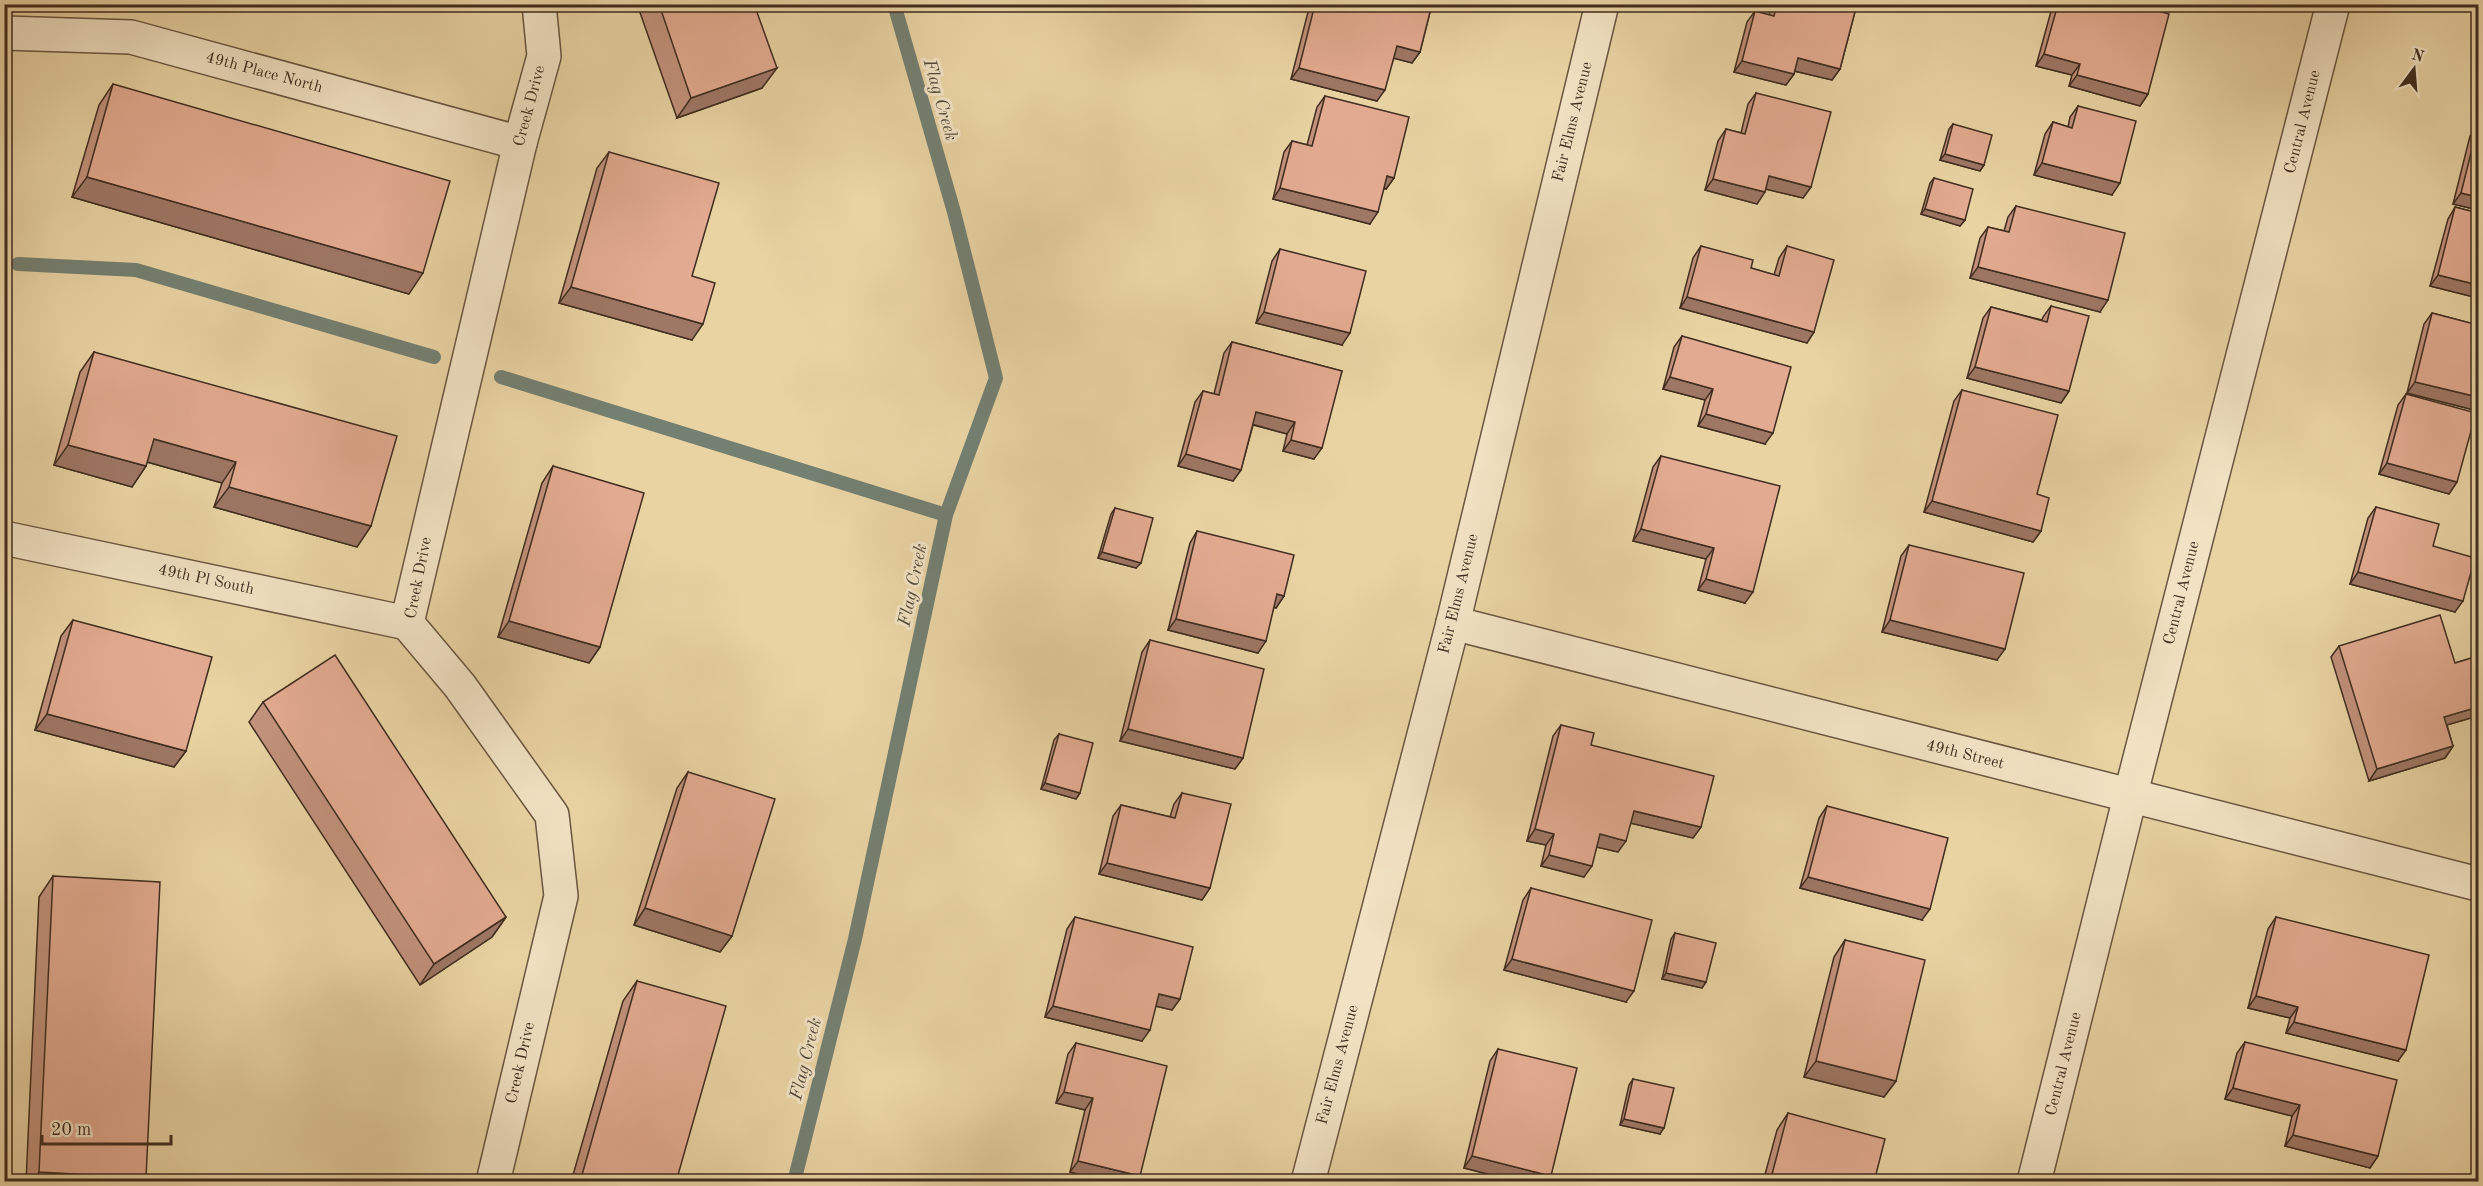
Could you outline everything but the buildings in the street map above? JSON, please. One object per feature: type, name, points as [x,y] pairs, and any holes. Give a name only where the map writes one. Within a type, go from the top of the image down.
[{"type":"street","name":"Creek Drive","points":[[493,1182],[561,896],[552,815],[460,686],[407,623],[520,143],[544,56],[539,4]]},
{"type":"street","name":"Fair Elms Avenue","points":[[1308,1182],[1453,623],[1602,4]]},
{"type":"street","name":"Central Avenue","points":[[2034,1182],[2333,4]]},
{"type":"street","name":"49th Place North","points":[[4,33],[131,37],[520,143]]},
{"type":"street","name":"49th Pl South","points":[[4,538],[407,623]]},
{"type":"street","name":"49th Street","points":[[1453,623],[2478,884]]},
{"type":"waterway","name":"Flag Creek","points":[[794,1182],[855,939],[946,515],[996,378],[954,212],[894,4]]},
{"type":"waterway","points":[[18,264],[136,270],[434,357]]},
{"type":"waterway","points":[[501,377],[946,515]]}]
